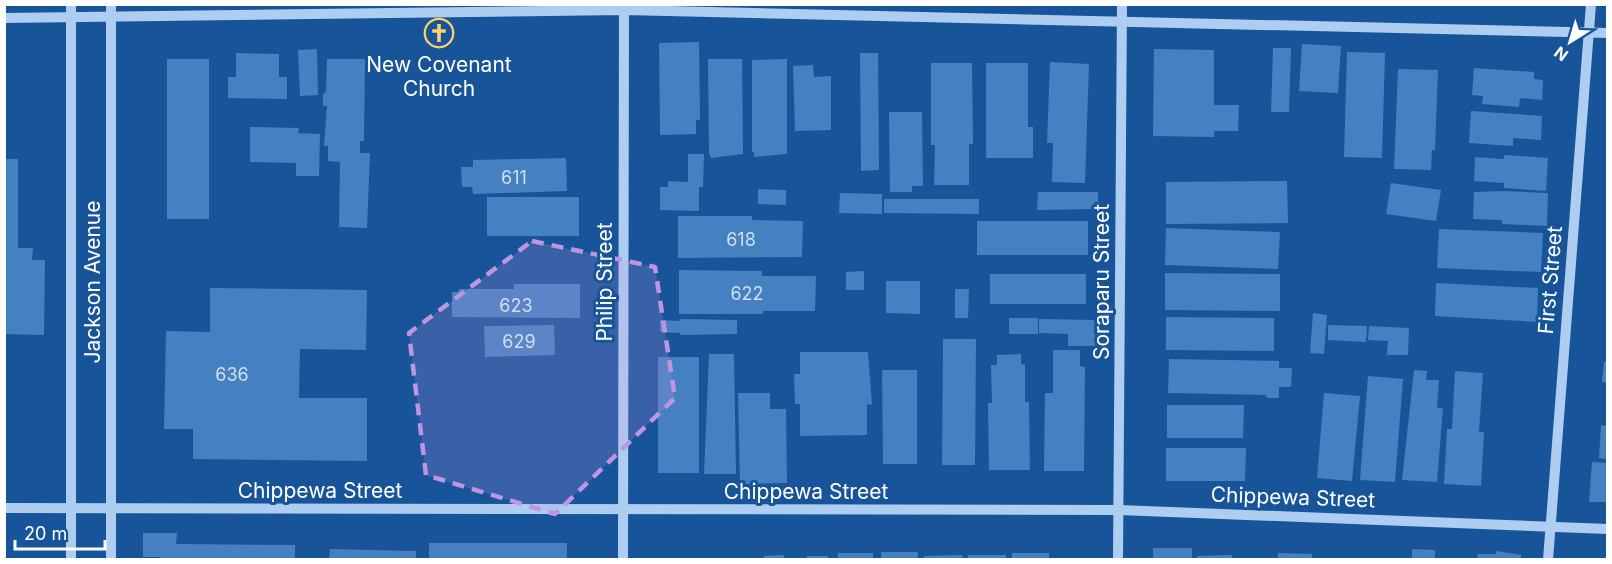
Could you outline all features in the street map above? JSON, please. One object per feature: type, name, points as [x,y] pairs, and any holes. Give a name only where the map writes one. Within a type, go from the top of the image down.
[{"type":"street","name":"Jackson Avenue","points":[[71,4],[71,560]]},
{"type":"street","name":"Jackson Avenue","points":[[111,4],[111,560]]},
{"type":"street","name":"Soraparu Street","points":[[1118,560],[1122,4]]},
{"type":"street","name":"First Street","points":[[1548,560],[1591,4]]},
{"type":"street","points":[[4,18],[624,7],[1608,33]]},
{"type":"street","name":"Philip Street","points":[[623,560],[624,7]]},
{"type":"street","name":"Chippewa Street","points":[[4,508],[624,511],[1119,510],[1608,529]]},
{"type":"highlighted area","points":[[532,241],[655,267],[675,398],[555,514],[426,475],[409,333]]},
{"type":"building","points":[[699,42],[700,120],[696,120],[696,134],[660,135],[659,43]]},
{"type":"building","points":[[1302,44],[1341,46],[1338,93],[1299,91]]},
{"type":"building","points":[[1273,48],[1291,48],[1289,112],[1271,112]]},
{"type":"building","points":[[317,49],[318,95],[300,96],[298,50]]},
{"type":"building","points":[[1154,49],[1214,50],[1214,105],[1239,105],[1238,131],[1214,131],[1214,137],[1153,136]]},
{"type":"building","points":[[1347,52],[1385,53],[1382,158],[1344,157]]},
{"type":"building","points":[[236,53],[279,54],[279,77],[287,77],[287,99],[228,98],[228,77],[236,77]]},
{"type":"building","points":[[860,53],[878,53],[879,170],[861,171]]},
{"type":"building","points":[[167,59],[209,59],[209,219],[167,219]]},
{"type":"building","points":[[327,59],[365,59],[364,141],[360,141],[360,153],[370,153],[367,228],[339,227],[340,162],[328,161],[328,146],[324,146],[327,106],[323,106],[323,94],[326,92]]},
{"type":"building","points":[[708,59],[742,59],[743,154],[711,158],[709,153]]},
{"type":"building","points":[[787,59],[787,154],[754,157],[754,152],[752,152],[752,60]]},
{"type":"building","points":[[1050,62],[1089,64],[1085,183],[1052,182],[1053,143],[1047,143]]},
{"type":"building","points":[[931,63],[972,63],[973,144],[969,144],[969,185],[934,185],[935,145],[931,145]]},
{"type":"building","points":[[986,63],[1028,63],[1028,127],[1033,127],[1033,158],[986,158]]},
{"type":"building","points":[[813,65],[814,77],[831,76],[831,130],[795,131],[793,66]]},
{"type":"building","points":[[1474,68],[1534,72],[1534,79],[1543,80],[1542,100],[1520,98],[1519,107],[1482,104],[1483,96],[1472,95]]},
{"type":"building","points":[[1398,69],[1438,70],[1435,150],[1432,150],[1431,170],[1394,169]]},
{"type":"building","points":[[1471,111],[1542,116],[1541,140],[1513,138],[1513,146],[1469,143]]},
{"type":"building","points":[[889,112],[922,112],[923,186],[912,186],[912,192],[890,192]]},
{"type":"building","points":[[250,127],[299,128],[298,133],[320,134],[319,176],[296,176],[296,163],[250,162]]},
{"type":"building","points":[[688,154],[704,154],[703,187],[699,187],[699,211],[660,210],[660,187],[668,187],[668,181],[688,182]]},
{"type":"building","points":[[1504,155],[1548,158],[1546,191],[1504,188],[1504,183],[1474,181],[1475,157],[1504,159]]},
{"type":"building","points":[[566,158],[567,191],[473,194],[472,187],[462,187],[461,167],[473,167],[473,160]]},
{"type":"building","points":[[4,159],[18,159],[18,248],[33,248],[32,260],[45,260],[44,335],[4,334]]},
{"type":"building","points":[[1287,181],[1288,223],[1166,224],[1166,182]]},
{"type":"building","points":[[1391,183],[1441,190],[1436,221],[1386,214]]},
{"type":"building","points":[[758,189],[786,190],[786,205],[758,204]]},
{"type":"building","points":[[1038,192],[1098,192],[1098,209],[1037,210]]},
{"type":"building","points":[[1474,192],[1548,193],[1547,226],[1502,224],[1502,220],[1473,219]]},
{"type":"building","points":[[840,193],[882,194],[882,214],[839,213]]},
{"type":"building","points":[[487,197],[579,197],[579,236],[487,236]]},
{"type":"building","points":[[884,199],[979,199],[979,214],[884,213]]},
{"type":"building","points":[[678,216],[752,216],[752,220],[803,221],[802,257],[678,258]]},
{"type":"building","points":[[977,221],[1088,221],[1088,255],[977,255]]},
{"type":"building","points":[[1166,228],[1280,232],[1278,269],[1165,265]]},
{"type":"building","points":[[1439,229],[1543,233],[1541,272],[1437,268]]},
{"type":"building","points":[[679,270],[762,271],[762,276],[816,276],[815,311],[763,311],[763,314],[679,314]]},
{"type":"building","points":[[864,271],[864,290],[846,290],[846,272]]},
{"type":"building","points":[[1165,273],[1280,274],[1280,311],[1165,310]]},
{"type":"building","points":[[990,274],[1086,274],[1086,304],[990,304]]},
{"type":"building","points":[[886,281],[920,281],[920,314],[886,313]]},
{"type":"building","points":[[1436,283],[1538,288],[1537,322],[1435,316]]},
{"type":"building","points":[[514,284],[580,284],[580,318],[452,317],[452,292],[458,292],[459,289],[514,289]]},
{"type":"building","points":[[210,288],[367,290],[366,350],[300,349],[299,398],[367,398],[367,461],[193,459],[193,429],[164,429],[166,331],[210,332]]},
{"type":"building","points":[[955,289],[969,289],[968,318],[955,318]]},
{"type":"building","points":[[1313,313],[1327,315],[1324,354],[1310,353]]},
{"type":"building","points":[[1166,317],[1274,318],[1274,351],[1166,350]]},
{"type":"building","points":[[1009,318],[1038,318],[1038,334],[1009,334]]},
{"type":"building","points":[[680,319],[737,320],[737,334],[680,335],[680,333],[660,332],[660,320],[680,321]]},
{"type":"building","points":[[1039,319],[1096,320],[1095,346],[1068,346],[1068,334],[1039,333]]},
{"type":"building","points":[[554,325],[555,355],[485,357],[484,326]]},
{"type":"building","points":[[1328,325],[1367,326],[1366,342],[1328,340]]},
{"type":"building","points":[[1369,326],[1409,328],[1408,355],[1387,355],[1388,341],[1368,340]]},
{"type":"building","points":[[943,339],[976,339],[975,465],[942,465]]},
{"type":"building","points":[[1053,350],[1080,350],[1080,366],[1085,367],[1084,471],[1044,471],[1045,393],[1053,393]]},
{"type":"building","points":[[800,352],[868,352],[872,405],[867,404],[867,435],[800,436],[800,404],[795,404],[794,374],[800,374]]},
{"type":"building","points":[[709,354],[734,354],[736,474],[704,474]]},
{"type":"building","points":[[1021,354],[1021,364],[1025,365],[1025,402],[1029,402],[1030,470],[989,470],[988,403],[992,403],[991,365],[997,365],[997,355]]},
{"type":"building","points":[[658,357],[699,357],[699,473],[658,473]]},
{"type":"building","points":[[1169,359],[1279,361],[1279,368],[1292,368],[1291,387],[1279,387],[1279,398],[1267,398],[1266,395],[1168,393]]},
{"type":"building","points":[[1604,362],[1608,362],[1608,383],[1602,382]]},
{"type":"building","points":[[882,370],[917,370],[917,464],[883,464]]},
{"type":"building","points":[[1414,370],[1427,371],[1426,380],[1439,380],[1437,408],[1443,408],[1437,482],[1402,480]]},
{"type":"building","points":[[1455,371],[1483,373],[1479,432],[1484,432],[1481,486],[1444,484],[1447,429],[1452,429]]},
{"type":"building","points":[[1368,376],[1403,379],[1395,482],[1360,480]]},
{"type":"building","points":[[738,393],[770,393],[770,409],[786,409],[787,483],[740,484]]},
{"type":"building","points":[[1324,393],[1360,396],[1352,481],[1317,478]]},
{"type":"building","points":[[1167,405],[1244,405],[1243,438],[1167,438]]},
{"type":"building","points":[[1601,425],[1608,426],[1608,459],[1599,458]]},
{"type":"building","points":[[1166,448],[1246,448],[1245,481],[1166,481]]},
{"type":"building","points":[[1592,462],[1608,463],[1608,502],[1589,502]]},
{"type":"building","points":[[143,533],[177,533],[176,544],[295,545],[295,560],[160,560],[160,557],[143,557]]},
{"type":"building","points":[[429,543],[567,543],[567,560],[429,560]]},
{"type":"building","points":[[1153,548],[1192,548],[1192,560],[1153,560]]},
{"type":"building","points":[[330,549],[416,551],[416,560],[329,560]]},
{"type":"building","points":[[1412,549],[1435,550],[1435,560],[1412,560]]},
{"type":"building","points":[[1496,551],[1521,555],[1521,560],[1477,560],[1478,554],[1496,554]]},
{"type":"building","points":[[881,552],[918,552],[917,560],[881,560]]},
{"type":"building","points":[[838,553],[873,553],[873,560],[838,560]]},
{"type":"building","points":[[1012,553],[1049,553],[1049,560],[1012,560]]},
{"type":"building","points":[[1278,553],[1312,554],[1312,560],[1278,560]]},
{"type":"building","points":[[784,555],[784,560],[764,560],[764,556]]},
{"type":"building","points":[[962,555],[963,560],[924,560],[924,556]]},
{"type":"building","points":[[968,555],[1006,555],[1006,560],[968,560]]},
{"type":"building","points":[[1232,555],[1232,560],[1197,560],[1197,556]]},
{"type":"building","points":[[807,556],[828,556],[828,560],[807,560]]},
{"type":"place","name":"New Covenant Church","points":[[439,33]]}]
